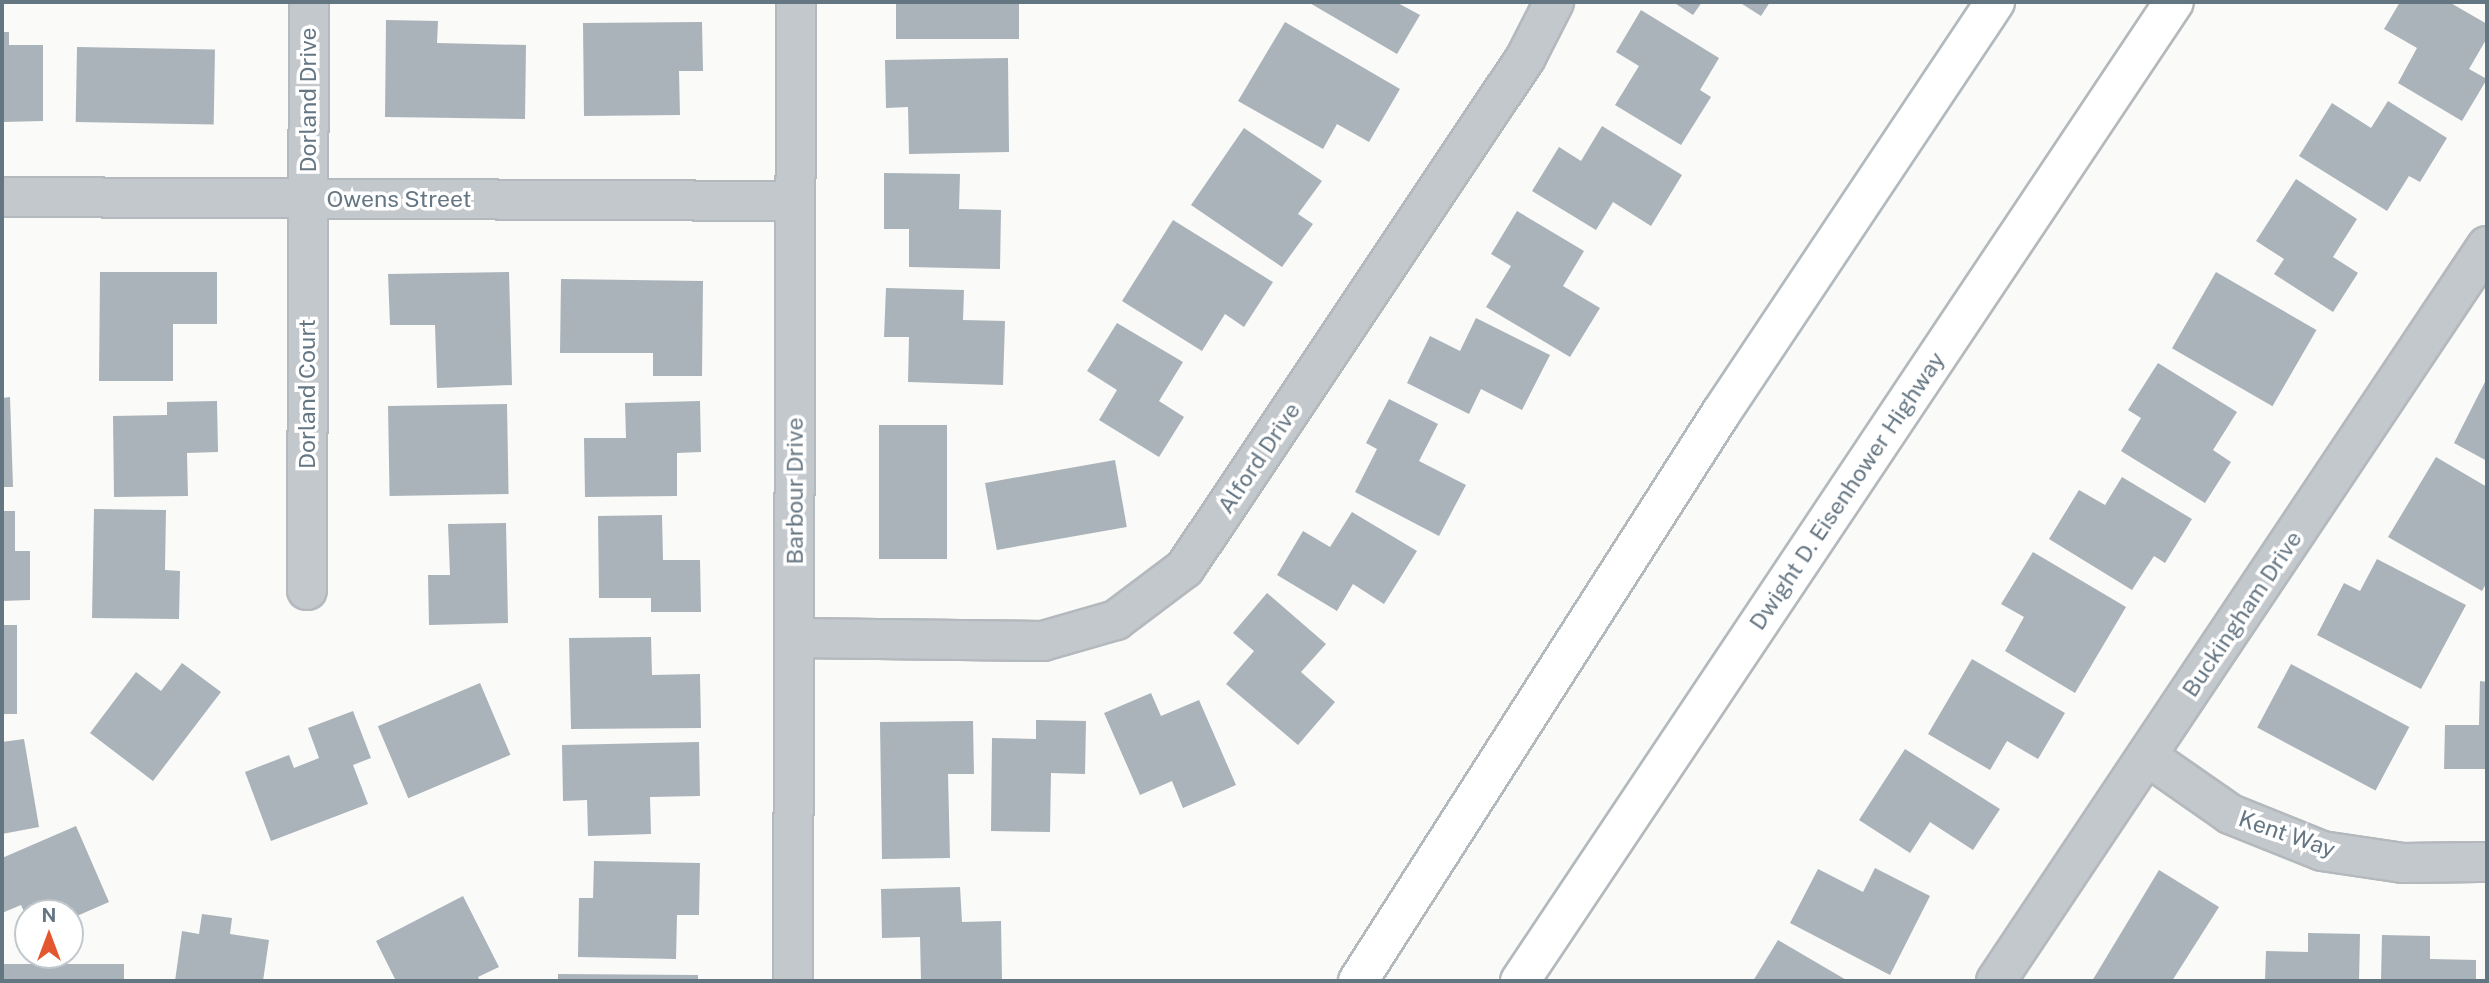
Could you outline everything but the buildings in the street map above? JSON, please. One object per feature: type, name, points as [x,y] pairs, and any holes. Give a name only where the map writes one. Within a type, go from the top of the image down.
[{"type":"highway","points":[[1358,981],[1721,413],[1995,2]]},
{"type":"highway","name":"Dwight D. Eisenhower Highway","points":[[1520,981],[2174,2]]},
{"type":"street","name":"Dorland Drive","points":[[308,199],[309,2]]},
{"type":"street","name":"Barbour Drive","points":[[793,981],[796,2]]},
{"type":"street","name":"Alford Drive","points":[[795,638],[1043,641],[1116,620],[1185,568],[1526,57],[1553,2]]},
{"type":"street","name":"Owens Street","points":[[2,197],[795,201]]},
{"type":"street","name":"Dorland Court","points":[[307,590],[308,199]]},
{"type":"street","name":"Buckingham Drive","points":[[1996,981],[2487,246]]},
{"type":"street","name":"Kent Way","points":[[2147,756],[2230,814],[2322,851],[2403,863],[2487,862]]}]
